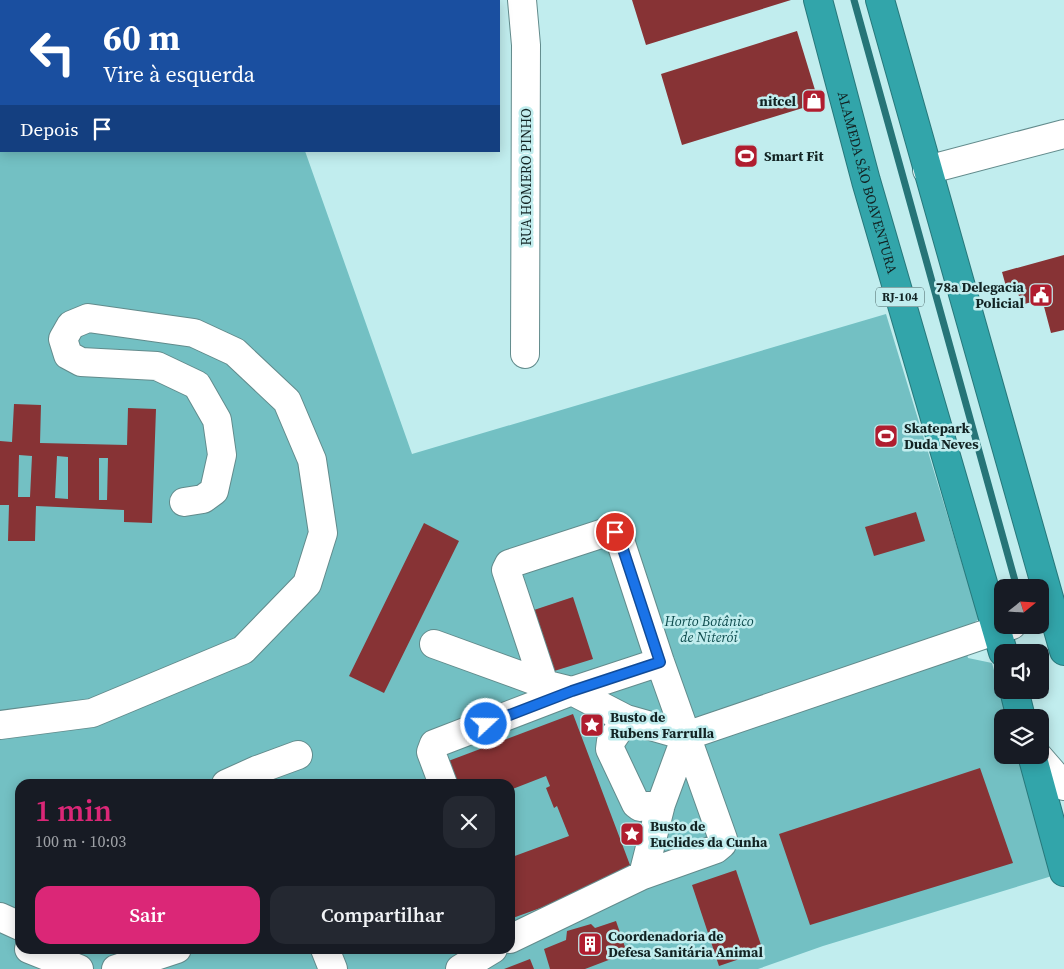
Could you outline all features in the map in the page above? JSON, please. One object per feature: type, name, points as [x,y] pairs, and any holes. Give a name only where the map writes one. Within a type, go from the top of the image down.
[{"type":"highway","name":"ALAMEDA SÃO BOAVENTURA","points":[[818,0],[866,181],[1004,636]]},
{"type":"highway","points":[[880,0],[1036,579]]},
{"type":"highway","points":[[1049,621],[1064,651]]},
{"type":"highway","points":[[1034,764],[1064,872]]},
{"type":"street","name":"RUA HOMERO PINHO","points":[[522,0],[526,45],[525,354]]},
{"type":"street","points":[[873,0],[894,49]]},
{"type":"street","points":[[927,170],[1064,134]]},
{"type":"street","points":[[0,725],[92,713],[243,650],[307,584],[323,533],[312,460],[287,401],[235,352],[194,334],[88,318],[71,324],[63,339],[68,355],[82,362],[157,366],[196,385],[217,420],[222,455],[214,491],[204,499],[184,502]]},
{"type":"street","points":[[515,937],[643,875],[716,848],[722,844],[722,839],[660,662],[618,534],[610,531],[512,563],[507,567],[506,570],[544,684]]},
{"type":"street","points":[[434,644],[544,684],[572,691],[626,719],[686,736],[1004,636]]},
{"type":"street","points":[[441,779],[431,752],[434,744],[572,691],[660,662]]},
{"type":"street","points":[[626,719],[611,741],[610,749],[636,804],[640,807],[661,804]]},
{"type":"street","points":[[643,875],[661,804],[686,736]]},
{"type":"street","points":[[260,777],[298,755]]},
{"type":"street","points":[[1045,764],[1064,786]]},
{"type":"street","points":[[0,917],[15,924]]},
{"type":"street","points":[[0,937],[15,943]]},
{"type":"street","points":[[42,954],[79,969]]},
{"type":"street","points":[[82,954],[119,968],[162,954]]},
{"type":"street","points":[[327,954],[333,969]]},
{"type":"street","points":[[460,969],[485,954]]},
{"type":"green space","name":"Horto Botânico de Niterói","points":[[0,152],[305,152],[412,454],[886,314],[979,619],[961,632],[968,658],[992,663],[994,670],[994,699],[1002,699],[1005,709],[994,709],[994,764],[1021,764],[1052,876],[823,946],[758,969],[0,969]]},
{"type":"building","points":[[632,0],[791,0],[646,45]]},
{"type":"building","points":[[797,31],[819,103],[682,145],[661,74]]},
{"type":"building","name":"78a Delegacia Policial","points":[[1064,255],[1064,330],[1051,333],[1042,299],[1021,305],[1017,288],[1007,290],[1002,272]]},
{"type":"building","points":[[14,404],[41,405],[40,443],[127,445],[128,408],[156,409],[152,523],[124,522],[124,510],[36,506],[35,541],[8,541],[9,505],[0,505],[0,441],[12,442]],"holes":[[[19,455],[32,456],[30,497],[18,497]],[[57,456],[68,457],[68,499],[55,498]],[[99,458],[108,458],[107,500],[99,500]]]},
{"type":"building","points":[[916,512],[925,541],[874,556],[865,527]]},
{"type":"building","points":[[424,523],[459,541],[384,693],[349,676]]},
{"type":"building","points":[[573,597],[593,659],[551,672],[531,611]]},
{"type":"building","points":[[573,714],[633,873],[611,877],[571,894],[568,898],[515,917],[515,856],[569,836],[557,806],[554,808],[546,788],[550,786],[546,776],[515,788],[515,779],[449,779],[443,763]]},
{"type":"building","points":[[980,768],[1013,863],[810,925],[779,834]]},
{"type":"building","points":[[736,870],[763,951],[719,966],[692,885]]},
{"type":"building","name":"Coordenadoria de Defesa Sanitária Animal","points":[[616,921],[627,953],[585,969],[550,969],[544,949],[566,940],[567,931],[591,924],[595,928]]},
{"type":"building","points":[[530,959],[534,969],[504,969]]},
{"type":"waterway","points":[[854,0],[1015,579]]},
{"type":"place","name":"nitcel","points":[[814,101]]},
{"type":"place","name":"Smart Fit","points":[[746,156]]},
{"type":"place","name":"78a Delegacia Policial","points":[[1041,295]]},
{"type":"place","name":"Skatepark Duda Neves","points":[[886,436]]},
{"type":"place","name":"Busto de Rubens Farrulla","points":[[592,725]]},
{"type":"place","name":"Busto de Euclides da Cunha","points":[[632,834]]},
{"type":"place","name":"Coordenadoria de Defesa Sanitária Animal","points":[[590,944]]},
{"type":"route","points":[[486,724],[572,691],[660,662],[618,534],[615,532]]}]
